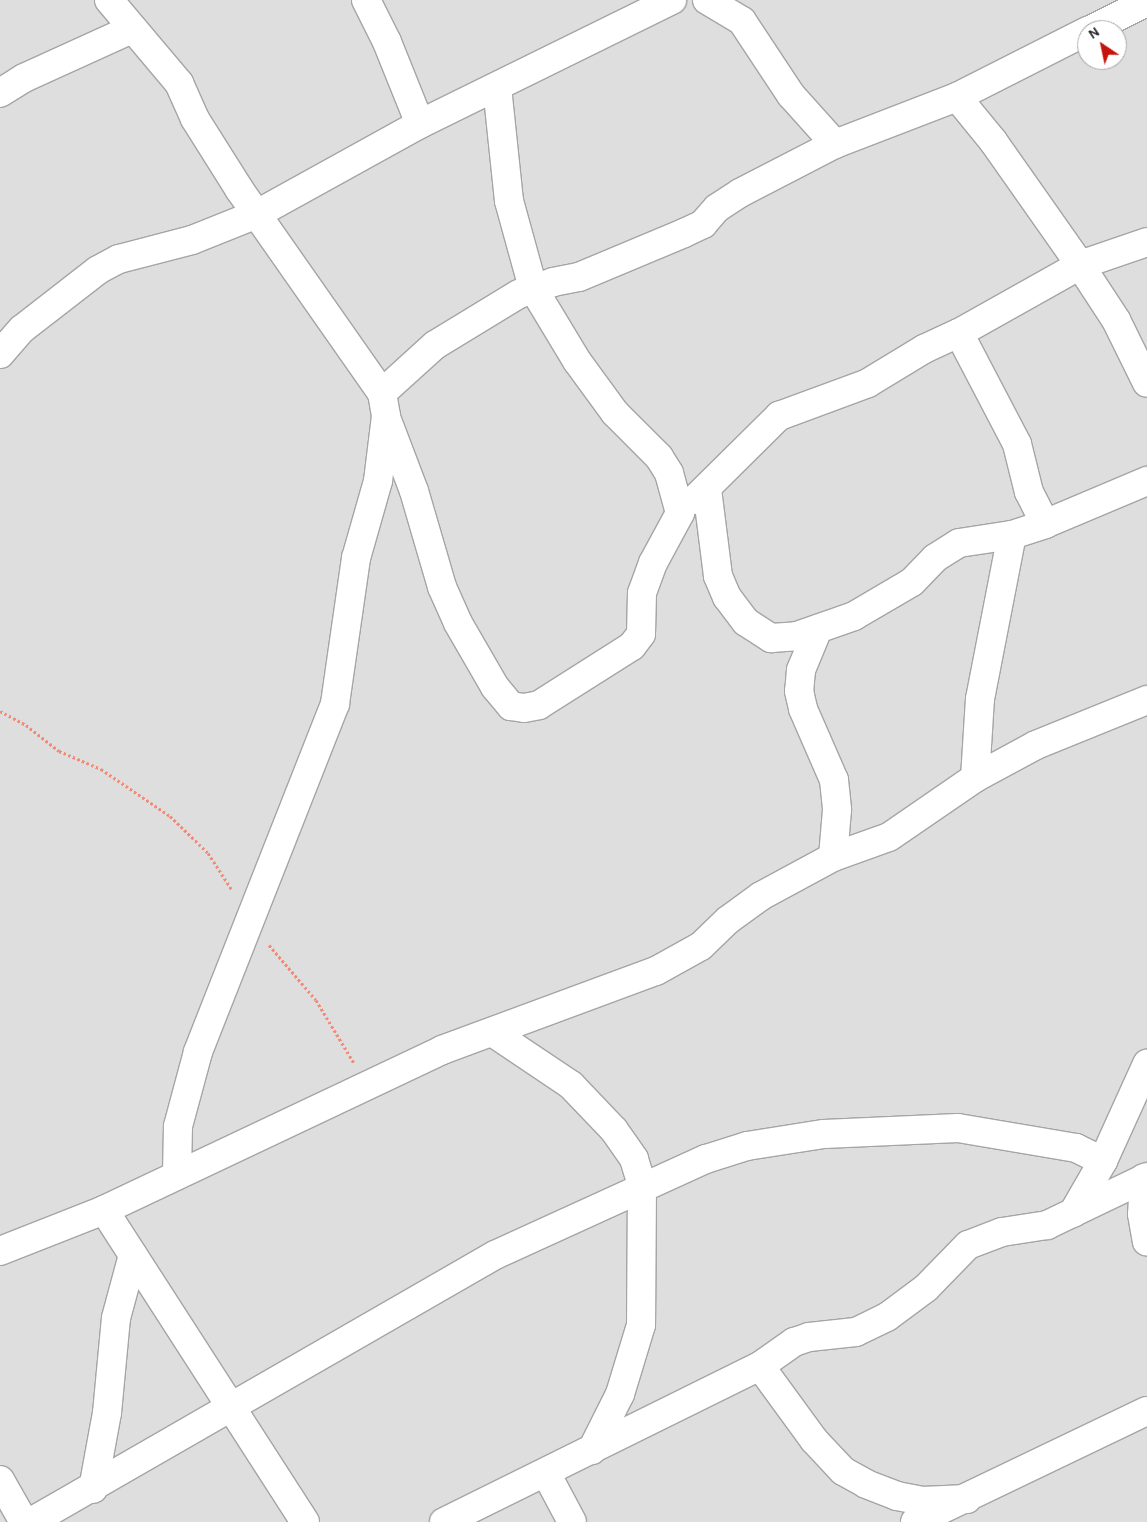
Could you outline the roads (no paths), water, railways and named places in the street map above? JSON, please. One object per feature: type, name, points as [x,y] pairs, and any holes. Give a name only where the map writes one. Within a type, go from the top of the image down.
[{"type":"street","points":[[108,0],[161,59],[179,83],[195,119],[384,405],[414,491],[442,586],[458,623],[490,679],[511,706],[524,708],[539,705],[632,646],[641,634],[642,593],[653,563],[680,513],[779,416],[868,383],[924,349],[959,333],[1080,265],[1147,242]]},
{"type":"street","points":[[366,0],[388,42],[420,124]]},
{"type":"street","points":[[0,354],[22,329],[98,270],[119,259],[192,240],[257,214],[420,124],[672,0]]},
{"type":"street","points":[[707,0],[742,21],[791,95],[835,144]]},
{"type":"street","points":[[1110,20],[1147,2]]},
{"type":"street","points":[[0,93],[24,78],[132,28]]},
{"type":"street","points":[[177,1176],[178,1126],[198,1052],[335,704],[356,558],[378,481],[384,405],[435,345],[533,288],[579,277],[684,233],[703,224],[717,208],[740,193],[835,144],[957,97],[1077,37]]},
{"type":"street","points":[[497,87],[509,201],[533,288],[577,361],[615,413],[659,457],[669,473],[680,513]]},
{"type":"street","points":[[957,97],[993,141],[1080,265],[1116,320],[1147,383]]},
{"type":"street","points":[[959,333],[1017,444],[1029,492],[1045,524]]},
{"type":"street","points":[[707,488],[718,576],[727,597],[746,622],[771,638],[797,636],[854,616],[912,582],[935,558],[959,543],[1012,535],[1045,524],[1147,481]]},
{"type":"street","points":[[975,778],[980,699],[1012,535]]},
{"type":"street","points":[[818,629],[801,670],[799,691],[803,709],[834,780],[837,810],[834,857]]},
{"type":"street","points":[[0,1251],[104,1210],[442,1050],[656,970],[701,946],[728,920],[760,896],[834,857],[889,837],[975,778],[1036,745],[1147,700]]},
{"type":"street","points":[[492,1032],[571,1085],[614,1130],[634,1159],[642,1186],[641,1325],[620,1394],[592,1450]]},
{"type":"street","points":[[1073,1213],[1103,1161],[1147,1064]]},
{"type":"street","points":[[31,1522],[93,1489],[495,1256],[642,1186],[747,1146],[824,1134],[958,1128],[1076,1148],[1103,1161]]},
{"type":"street","points":[[444,1522],[760,1366],[794,1342],[809,1336],[856,1332],[887,1317],[926,1288],[968,1245],[1002,1232],[1047,1225],[1146,1177]]},
{"type":"street","points":[[1146,1177],[1142,1214],[1147,1242]]},
{"type":"street","points":[[104,1210],[305,1522]]},
{"type":"street","points":[[93,1489],[106,1413],[116,1318],[133,1255]]},
{"type":"street","points":[[760,1366],[784,1402],[844,1471],[866,1484],[897,1496],[922,1500],[967,1499]]},
{"type":"street","points":[[915,1522],[967,1499],[1147,1411]]},
{"type":"street","points":[[546,1472],[572,1522]]},
{"type":"street","points":[[0,1480],[24,1522]]}]
